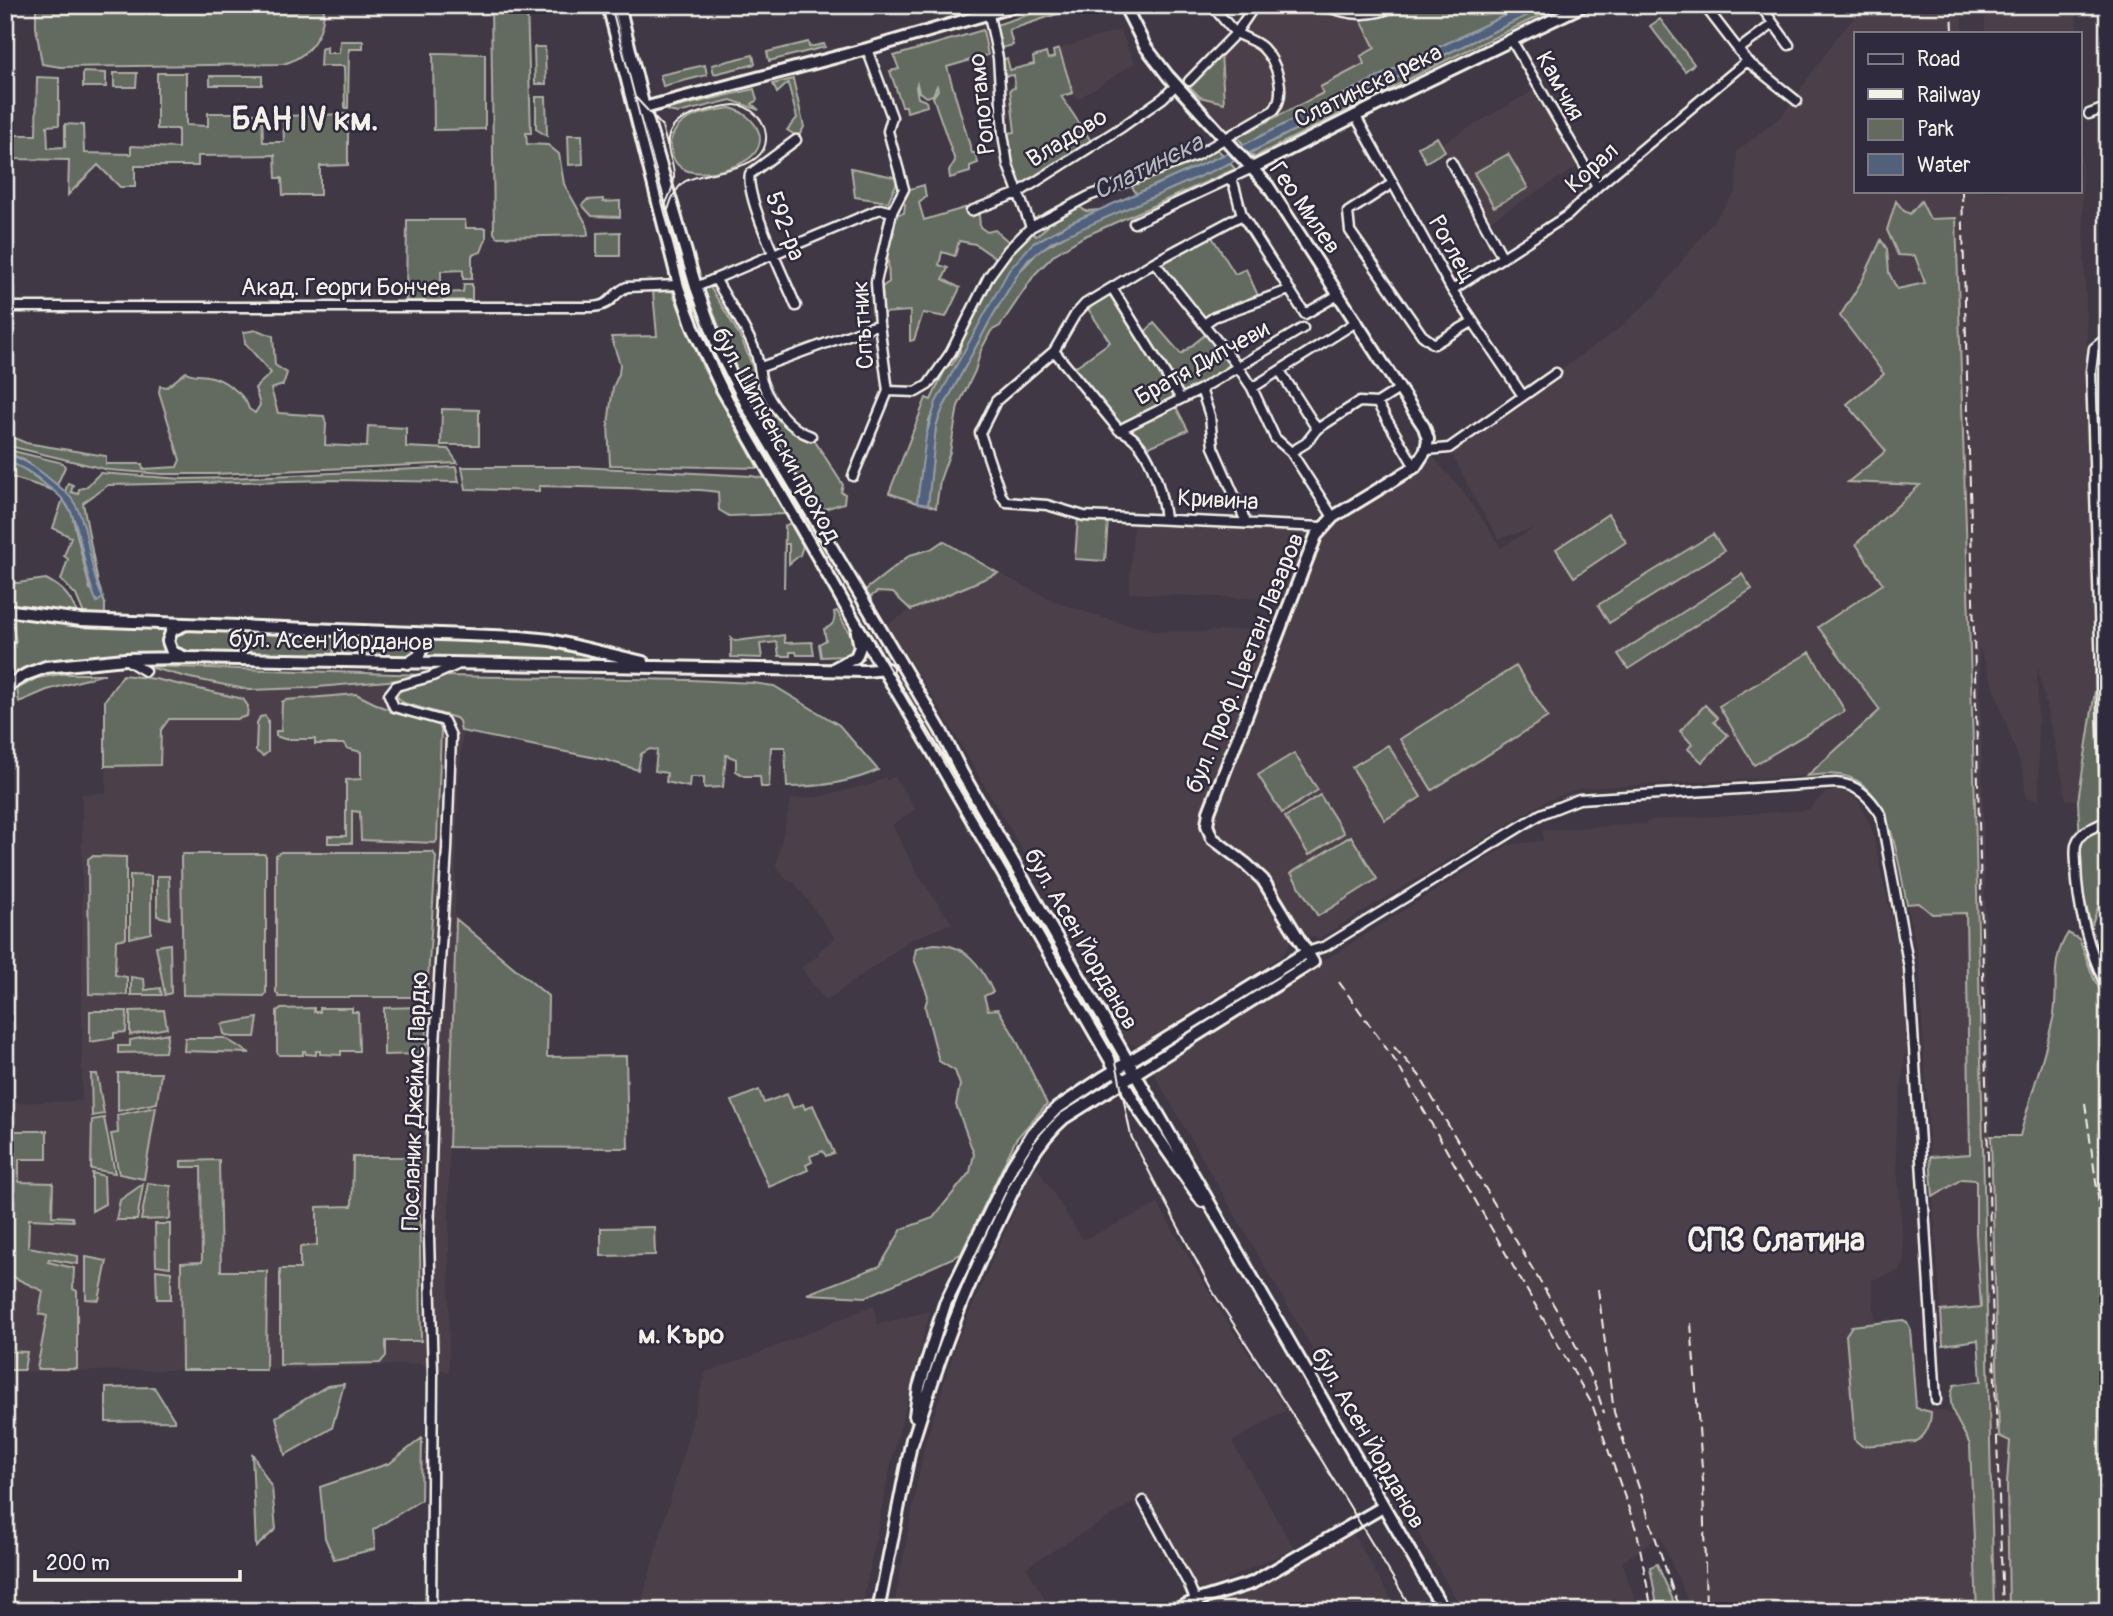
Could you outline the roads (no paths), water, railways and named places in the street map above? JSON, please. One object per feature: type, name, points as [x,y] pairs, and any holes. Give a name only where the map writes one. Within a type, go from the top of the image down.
[{"type":"main road","name":"бул. Шипченски проход","points":[[608,5],[696,287],[720,352],[743,398],[899,664]]},
{"type":"main road","name":"бул. Шипченски проход","points":[[619,5],[678,285],[697,337],[722,389],[883,670]]},
{"type":"main road","points":[[639,110],[1018,5]]},
{"type":"main road","name":"Гео Милев","points":[[1124,5],[1145,46],[1176,85],[1270,190],[1424,427],[1428,439],[1426,450]]},
{"type":"main road","name":"Слатинска река","points":[[1249,165],[1584,5]]},
{"type":"main road","points":[[1322,527],[1333,517],[1415,467],[1426,450]]},
{"type":"main road","name":"бул. Проф. Цветан Лазаров","points":[[1313,962],[1263,880],[1212,838],[1207,825],[1209,812],[1316,536],[1322,527]]},
{"type":"main road","name":"бул. Асен Йорданов","points":[[5,610],[81,620],[550,640],[662,667]]},
{"type":"main road","points":[[829,670],[853,660],[858,653],[860,642],[853,619]]},
{"type":"main road","points":[[187,624],[172,630],[167,641],[172,652],[187,658]]},
{"type":"main road","points":[[408,632],[418,638],[422,648],[419,656],[408,663]]},
{"type":"main road","name":"бул. Асен Йорданов","points":[[5,687],[46,667],[125,659],[408,663],[444,667],[458,664],[829,670],[883,670],[899,664],[941,731],[962,773],[1127,1062],[1444,1611]]},
{"type":"main road","name":"бул. Асен Йорданов","points":[[883,670],[1139,1110],[1235,1250]]},
{"type":"main road","points":[[878,1611],[912,1444],[919,1387],[945,1304],[1012,1166],[1033,1133],[1056,1109],[1116,1069],[1307,951]]},
{"type":"main road","points":[[912,1444],[957,1309],[1033,1152],[1042,1140],[1064,1118],[1313,962]]},
{"type":"main road","points":[[1172,1611],[1197,1606],[1252,1583],[1383,1507]]},
{"type":"street","points":[[1212,5],[1236,33]]},
{"type":"street","points":[[1189,81],[1236,33],[1255,5]]},
{"type":"street","points":[[1323,5],[1351,14],[1366,15],[1387,11],[1398,5]]},
{"type":"street","points":[[1704,5],[1747,61],[1797,101]]},
{"type":"street","points":[[1760,5],[1789,45]]},
{"type":"street","name":"Ропотамо","points":[[989,15],[998,58],[1008,165],[1031,227]]},
{"type":"street","points":[[1738,50],[1773,23]]},
{"type":"street","name":"Слатинска река","points":[[888,391],[916,391],[928,385],[951,352],[989,276],[1031,227],[1069,204],[1183,162],[1226,141],[1277,105],[1280,97],[1276,69],[1264,49],[1236,33]]},
{"type":"street","name":"Камчия","points":[[1511,40],[1597,187]]},
{"type":"street","name":"Спътник","points":[[853,477],[888,391],[876,282],[892,212],[904,189],[888,131],[891,117],[867,49]]},
{"type":"street","name":"Корал","points":[[1452,290],[1568,215],[1597,187],[1747,61]]},
{"type":"street","name":"Владово","points":[[971,211],[1018,192],[1122,127],[1163,98],[1176,85]]},
{"type":"street","points":[[2089,114],[2108,107]]},
{"type":"street","name":"Роглец","points":[[1355,115],[1452,290],[1523,396]]},
{"type":"street","name":"592-ра","points":[[796,140],[758,167],[748,180],[751,195],[796,306]]},
{"type":"street","points":[[1451,162],[1503,258]]},
{"type":"street","name":"Слатинска река","points":[[1134,223],[1232,178],[1249,165]]},
{"type":"street","points":[[1232,178],[1242,215],[1305,314],[1338,295]]},
{"type":"street","points":[[1393,183],[1348,212],[1350,231],[1422,335],[1434,344],[1472,323]]},
{"type":"street","points":[[696,287],[880,209],[892,212]]},
{"type":"street","points":[[1165,518],[1155,473],[1132,436],[1119,430],[1054,351],[1075,315],[1085,304],[1154,262],[1242,215]]},
{"type":"street","points":[[1154,262],[1238,366],[1252,388],[1275,438],[1291,452],[1333,517]]},
{"type":"street","points":[[716,280],[749,337],[761,367],[763,384],[793,428],[811,436]]},
{"type":"street","name":"Акад. Георги Бончев","points":[[5,307],[592,307],[606,305],[626,287],[678,285]]},
{"type":"street","points":[[1112,288],[1181,399]]},
{"type":"street","points":[[1204,324],[1214,317],[1289,290]]},
{"type":"street","points":[[1252,388],[1356,323]]},
{"type":"street","points":[[761,367],[879,324]]},
{"type":"street","name":"Братя Дипчеви","points":[[1119,430],[1201,388],[1303,328]]},
{"type":"street","points":[[2108,337],[2094,348],[2091,370],[2106,820],[2082,833],[2076,844],[2080,909],[2099,973],[2108,990]]},
{"type":"street","name":"Кривина","points":[[1054,351],[996,401],[980,433],[1001,495],[1006,502],[1047,505],[1084,516],[1322,527]]},
{"type":"street","points":[[1280,371],[1317,429]]},
{"type":"street","points":[[1426,450],[1449,448],[1556,373]]},
{"type":"street","points":[[1201,388],[1210,416],[1213,447],[1246,522]]},
{"type":"street","points":[[1291,452],[1306,443],[1317,429],[1359,402],[1377,403],[1399,388]]},
{"type":"street","points":[[1377,403],[1415,467]]},
{"type":"street","points":[[125,659],[145,671]]},
{"type":"street","name":"Посланик Джеймс Пардю","points":[[431,1611],[433,1373],[429,1238],[434,1060],[447,849],[450,736],[444,721],[394,707],[389,695],[396,686],[444,667]]},
{"type":"street","points":[[1307,951],[1326,946],[1541,814],[1579,799],[1836,783],[1846,783],[1866,794],[1881,815],[1909,968],[1936,1400]]},
{"type":"street","points":[[1313,962],[1326,946]]},
{"type":"street","points":[[1143,1501],[1174,1556],[1197,1606]]},
{"type":"water","points":[[1526,5],[1549,5],[1398,77],[1230,163],[1053,241],[1029,259],[993,315],[943,408],[936,426],[928,505],[917,503],[926,436],[936,402],[1009,270],[1032,244],[1070,223],[1223,155]]},
{"type":"water","points":[[5,453],[36,468],[72,499],[83,522],[94,573],[103,598],[97,602],[70,509],[60,496],[37,478],[5,461]]},
{"type":"tram line","points":[[611,5],[684,286],[732,397],[1115,1057],[1131,1136],[1213,1292],[1321,1459],[1413,1611]]},
{"type":"tram line","points":[[636,98],[662,126],[667,145]]},
{"type":"tram line","points":[[664,209],[674,178],[668,137],[677,123],[692,115],[731,105],[745,107],[756,114],[766,135],[764,148],[758,157],[734,168],[684,182],[674,194],[668,210]]},
{"type":"railway","points":[[1952,5],[1953,32]]},
{"type":"railway","points":[[1962,192],[2003,1611]]},
{"type":"railway","points":[[1339,982],[1396,1062],[1592,1404],[1637,1532],[1652,1611]]},
{"type":"railway","points":[[1394,1047],[1419,1075],[1566,1326],[1595,1385],[1604,1413]]},
{"type":"railway","points":[[2085,1103],[2108,1268]]},
{"type":"railway","points":[[1598,1289],[1614,1412],[1673,1591]]},
{"type":"railway","points":[[1691,1323],[1703,1481],[1706,1611]]},
{"type":"railway","points":[[1669,1582],[1682,1611]]},
{"type":"district","name":"БАН IV км.","points":[[305,120]]},
{"type":"district","name":"СПЗ Слатина","points":[[1776,1241]]},
{"type":"district","name":"м. Къро","points":[[681,1335]]},
{"type":"water label","name":"Слатинска","points":[[1148,167]]}]
